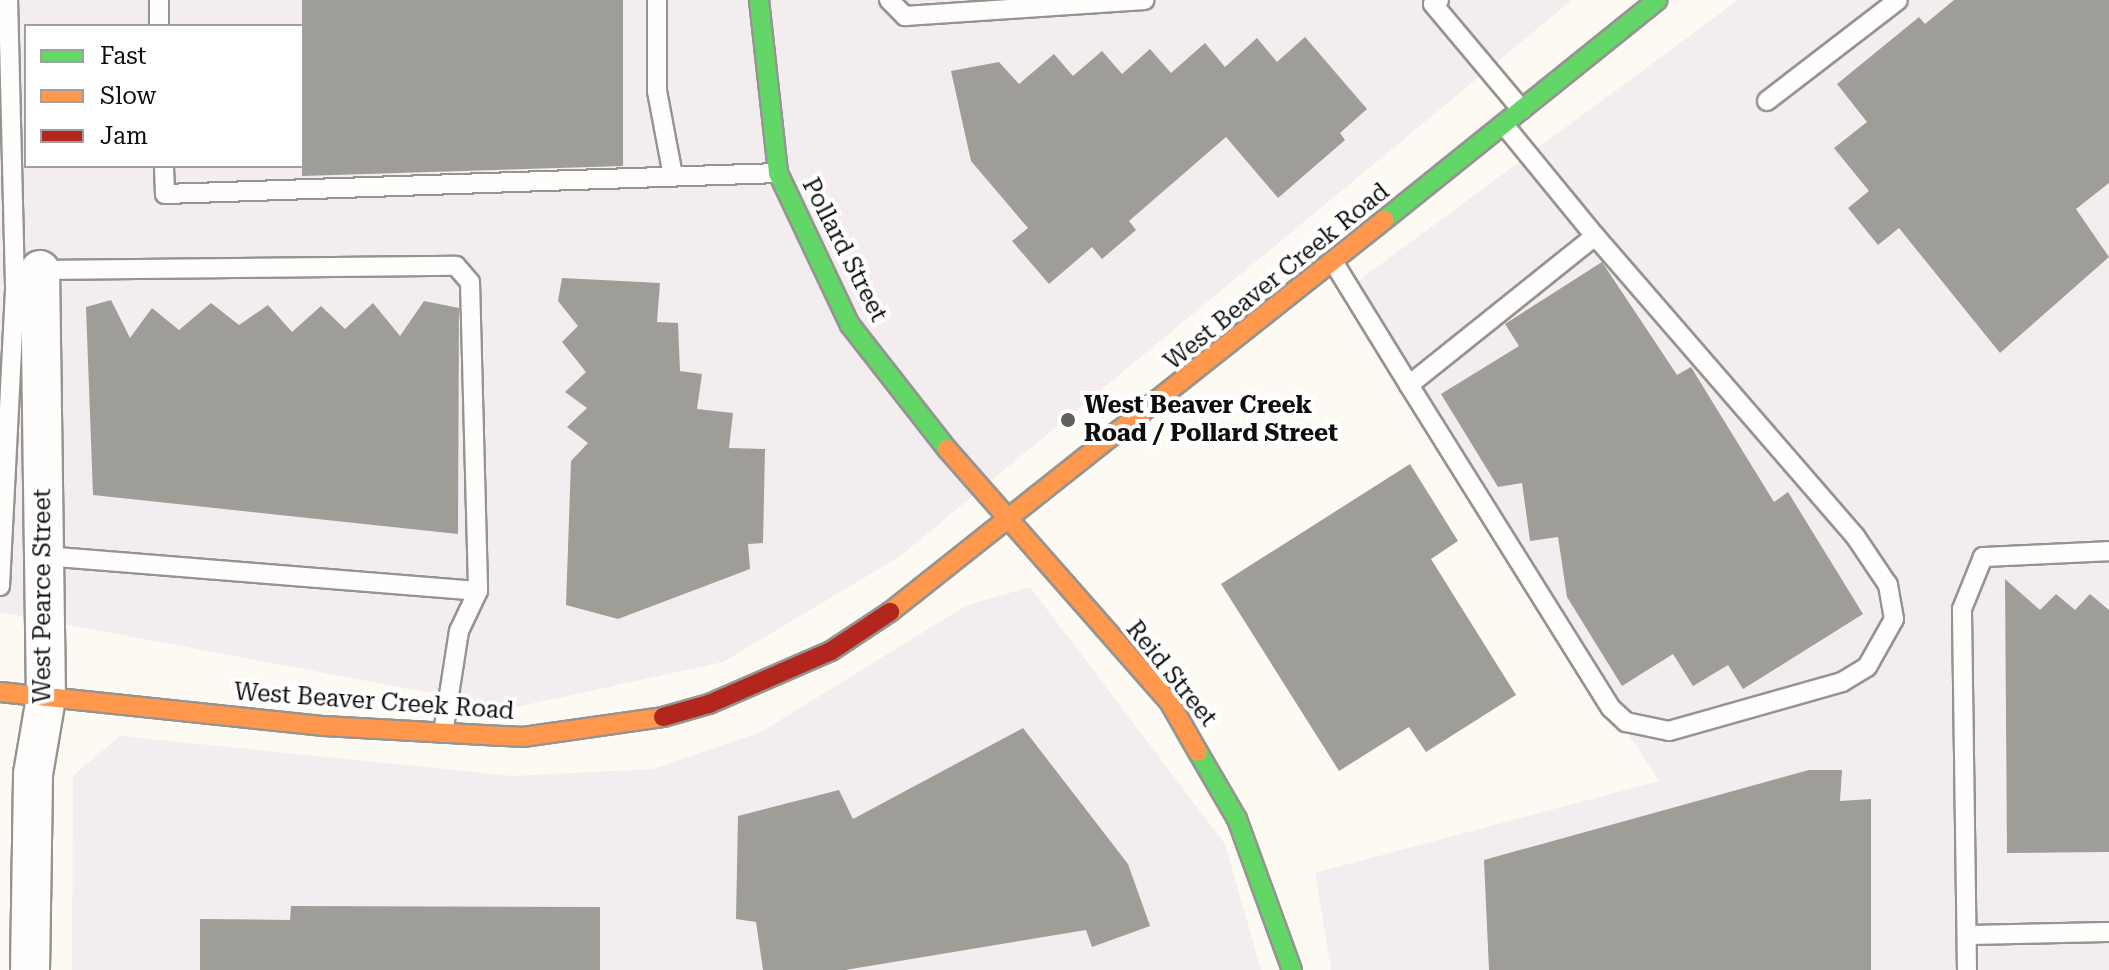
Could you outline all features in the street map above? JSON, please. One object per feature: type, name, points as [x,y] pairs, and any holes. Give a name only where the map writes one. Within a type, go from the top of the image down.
[{"type":"street","name":"Pollard Street","points":[[759,0],[778,173],[850,325],[1008,522]]},
{"type":"street","name":"West Beaver Creek Road","points":[[0,692],[442,735],[590,729],[709,704],[831,651],[920,592],[1334,263],[1658,0]]},
{"type":"street","name":"West Pearce Street","points":[[30,970],[33,774],[46,698],[40,270]]},
{"type":"street","name":"Reid Street","points":[[1008,522],[1170,703],[1205,756],[1237,819],[1292,970]]},
{"type":"lane","points":[[1,574],[15,285],[8,0]]},
{"type":"lane","points":[[159,0],[159,24]]},
{"type":"lane","points":[[657,0],[657,91],[673,176]]},
{"type":"lane","points":[[889,0],[905,16],[1144,0]]},
{"type":"lane","points":[[1767,101],[1898,0]]},
{"type":"lane","points":[[1434,1],[1522,110]]},
{"type":"lane","points":[[1334,263],[1611,708],[1626,722],[1669,731],[1842,682],[1867,667],[1894,619],[1888,585],[1855,536],[1595,236],[1504,125]]},
{"type":"lane","points":[[164,168],[165,194],[778,173]]},
{"type":"lane","points":[[1409,385],[1595,236]]},
{"type":"lane","points":[[40,270],[456,266],[470,282],[478,591],[459,631],[442,735]]},
{"type":"lane","points":[[1967,970],[1962,609],[1983,557],[2109,551]]},
{"type":"lane","points":[[44,556],[478,591]]},
{"type":"lane","points":[[1968,935],[2109,932]]},
{"type":"shaded area","points":[[0,0],[1572,0],[899,557],[723,662],[512,708],[0,612]]},
{"type":"shaded area","points":[[1738,0],[2109,0],[2109,970],[1331,970],[1315,873],[1659,781],[1342,293]]},
{"type":"shaded area","points":[[1030,587],[1225,844],[1261,970],[72,970],[73,776],[120,736],[513,776],[653,769],[761,732],[967,605]]},
{"type":"building","points":[[302,0],[623,0],[623,166],[302,176]]},
{"type":"building","points":[[1954,0],[2109,0],[2109,183],[2076,209],[2109,257],[2000,353],[1899,228],[1878,245],[1848,208],[1869,191],[1834,148],[1867,122],[1837,84],[1919,17],[1925,24]]},
{"type":"building","points":[[1305,37],[1367,109],[1340,133],[1345,140],[1278,198],[1226,137],[1129,221],[1136,230],[1102,259],[1092,247],[1049,284],[1012,241],[1028,228],[971,161],[951,71],[999,62],[1019,84],[1054,54],[1073,76],[1102,51],[1122,74],[1150,49],[1171,73],[1205,43],[1225,67],[1257,38],[1277,62]]},
{"type":"building","points":[[1602,262],[1677,375],[1691,367],[1774,502],[1788,492],[1863,614],[1743,689],[1728,665],[1693,686],[1673,654],[1622,686],[1567,597],[1558,537],[1530,541],[1522,483],[1498,487],[1441,394],[1519,346],[1505,324]]},
{"type":"building","points":[[562,278],[660,283],[657,322],[678,323],[680,371],[702,374],[697,409],[733,413],[729,448],[765,449],[763,543],[748,544],[750,569],[618,619],[566,605],[571,461],[588,443],[567,427],[587,408],[565,392],[586,372],[562,342],[578,326],[558,301]]},
{"type":"building","points":[[111,300],[130,338],[152,308],[179,330],[211,303],[239,325],[268,305],[292,332],[321,306],[345,329],[373,303],[400,336],[424,301],[459,308],[458,534],[93,495],[86,307]]},
{"type":"building","points":[[1410,464],[1458,541],[1431,559],[1516,695],[1426,752],[1409,727],[1339,771],[1221,584]]},
{"type":"building","points":[[2005,579],[2040,610],[2056,594],[2075,610],[2090,594],[2109,610],[2109,852],[2007,853]]},
{"type":"building","points":[[1023,728],[1128,864],[1150,926],[1092,947],[1086,930],[845,970],[763,970],[756,922],[736,919],[738,816],[839,790],[853,819]]},
{"type":"building","points":[[1809,770],[1842,770],[1840,801],[1871,799],[1871,970],[1489,970],[1484,860]]},
{"type":"building","points":[[291,906],[600,907],[600,970],[200,970],[200,919],[290,920]]},
{"type":"traffic: fast","points":[[759,0],[778,173],[850,325],[947,449]]},
{"type":"traffic: fast","points":[[1384,220],[1658,0]]},
{"type":"traffic: fast","points":[[1198,752],[1237,819],[1292,970]]},
{"type":"traffic: slow","points":[[890,612],[1384,220]]},
{"type":"traffic: slow","points":[[947,449],[1170,703],[1198,752]]},
{"type":"traffic: slow","points":[[0,692],[324,726],[523,737],[663,717]]},
{"type":"traffic: jam","points":[[663,717],[709,704],[831,651],[890,612]]},
{"type":"place","name":"West Beaver Creek Road / Pollard Street","points":[[1068,420]]}]
